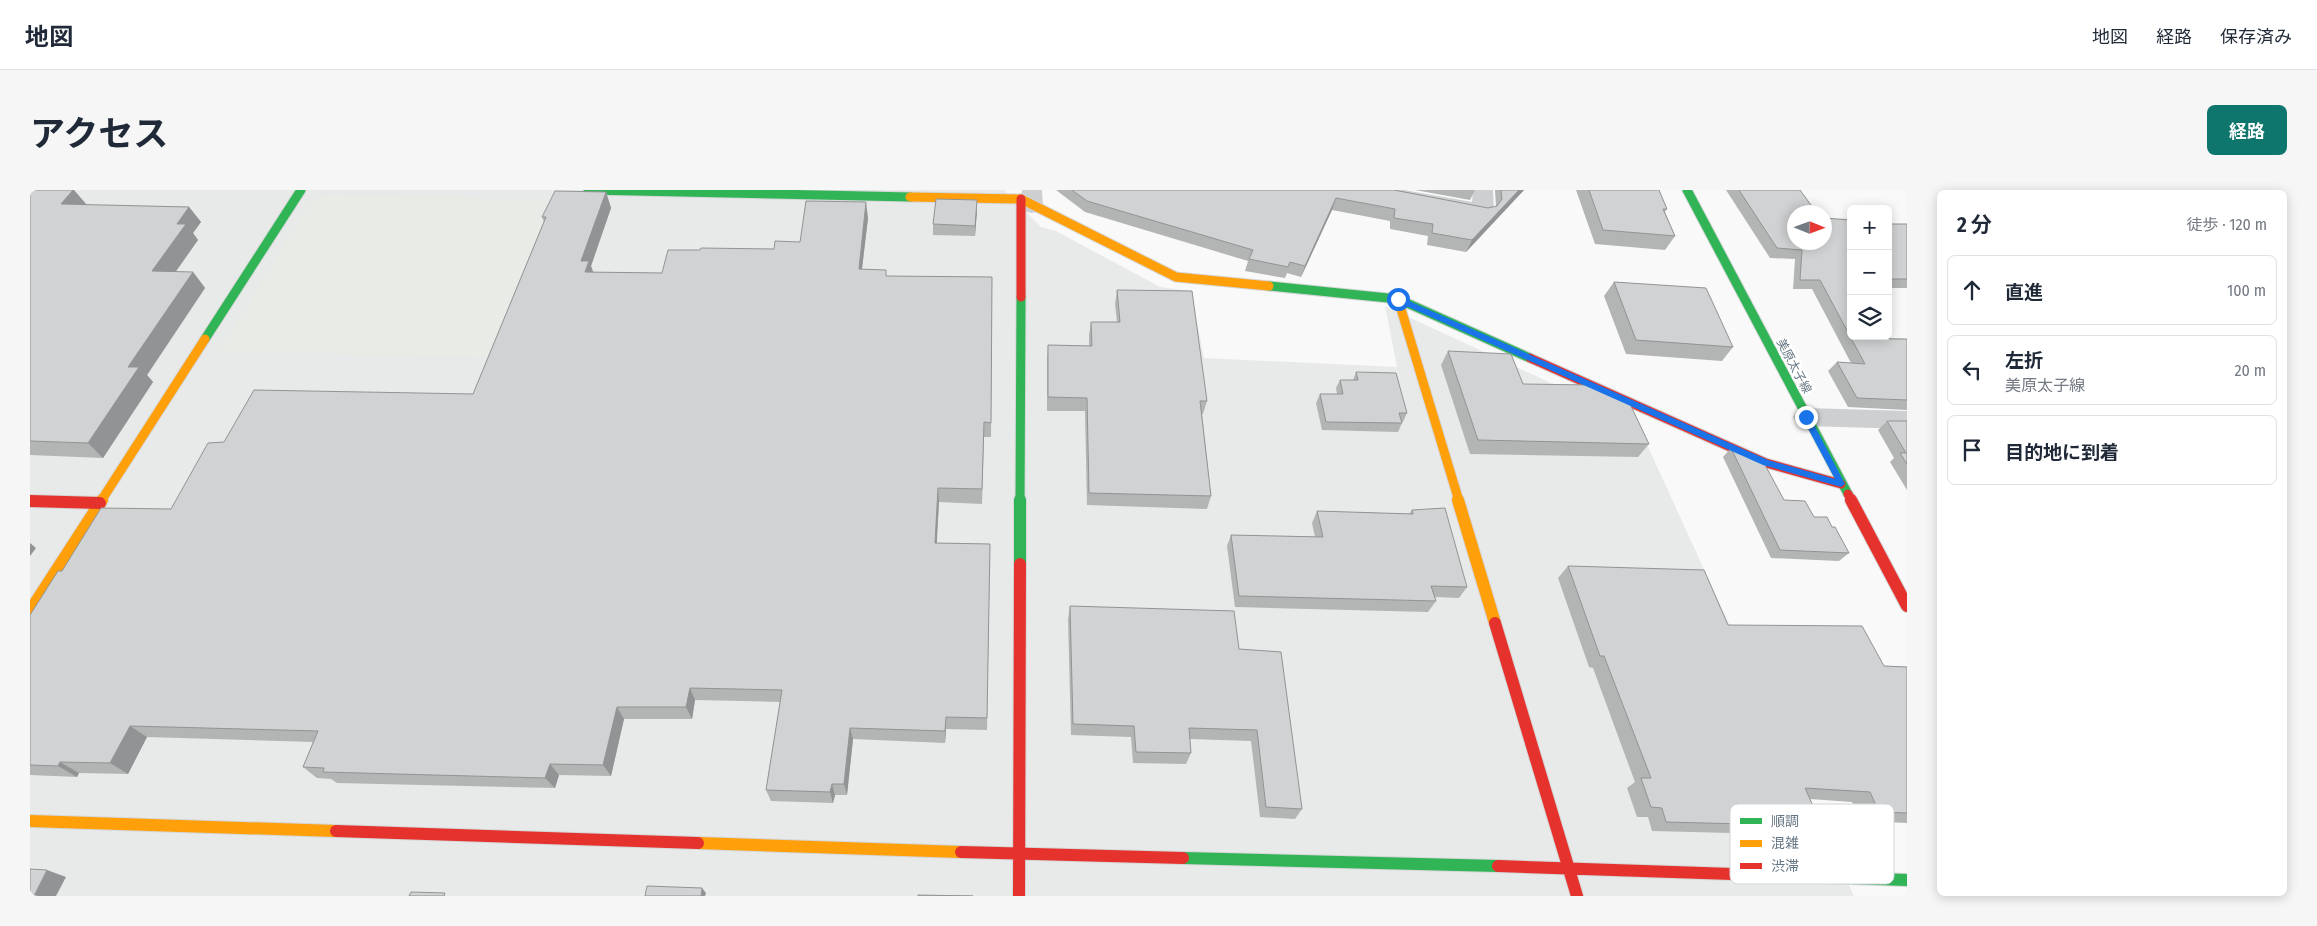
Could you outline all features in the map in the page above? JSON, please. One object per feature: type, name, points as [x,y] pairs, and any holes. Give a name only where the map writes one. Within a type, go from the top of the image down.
[{"type":"street","points":[[30,611],[302,190]]},
{"type":"street","points":[[588,190],[1024,196],[1176,277],[1398,299],[1766,463],[1841,484]]},
{"type":"street","points":[[1379,190],[1379,192],[1483,211],[1483,190]]},
{"type":"street","name":"美原太子線","points":[[1687,190],[1907,606]]},
{"type":"street","points":[[1019,896],[1024,196]]},
{"type":"street","points":[[1398,299],[1577,896]]},
{"type":"street","points":[[1806,417],[1907,420]]},
{"type":"street","points":[[30,501],[100,503]]},
{"type":"street","points":[[30,821],[1019,854],[1730,874]]},
{"type":"street","points":[[1894,880],[1907,880]]},
{"type":"shaded area","points":[[30,190],[1004,190],[1041,227],[1056,231],[1160,287],[1191,291],[1204,358],[1397,367],[1385,306],[1637,423],[1812,804],[1730,804],[1730,884],[1848,884],[1854,896],[30,896]]},
{"type":"shaded area","points":[[324,195],[552,199],[489,357],[219,352],[310,202]]},
{"type":"building","points":[[30,190],[73,190],[61,204],[189,207],[177,224],[186,224],[152,271],[193,272],[128,367],[139,367],[88,443],[30,441]]},
{"type":"building","points":[[1072,190],[1394,190],[1488,208],[1497,206],[1502,199],[1501,190],[1519,190],[1472,240],[1432,233],[1433,224],[1394,218],[1395,209],[1336,198],[1305,266],[1290,262],[1288,267],[1249,259],[1253,250],[1087,201]]},
{"type":"building","points":[[1589,190],[1659,190],[1667,209],[1663,209],[1675,236],[1603,230]]},
{"type":"building","points":[[1739,190],[1800,190],[1811,205],[1787,205],[1787,249],[1777,248]]},
{"type":"building","points":[[555,191],[606,192],[581,261],[589,261],[585,272],[662,273],[668,250],[700,250],[701,248],[774,249],[775,241],[800,242],[806,201],[866,202],[859,269],[886,270],[886,276],[992,277],[991,423],[984,422],[982,489],[938,488],[935,543],[990,544],[987,718],[946,717],[945,731],[850,728],[844,784],[832,784],[830,792],[766,790],[782,690],[690,688],[686,707],[617,707],[603,765],[550,764],[545,778],[323,772],[324,768],[303,767],[318,731],[130,726],[110,763],[60,762],[58,766],[30,765],[30,615],[58,571],[62,571],[101,508],[171,509],[208,443],[224,442],[254,390],[473,394],[546,217],[542,217]]},
{"type":"building","points":[[936,199],[977,200],[975,226],[933,224]]},
{"type":"building","points":[[1832,219],[1847,220],[1847,330],[1820,280],[1800,280],[1802,250],[1832,250]]},
{"type":"building","points":[[1892,224],[1907,224],[1907,279],[1892,279]]},
{"type":"building","points":[[1614,282],[1706,288],[1733,347],[1636,340]]},
{"type":"building","points":[[1117,290],[1192,291],[1207,401],[1200,401],[1211,496],[1089,493],[1087,398],[1048,397],[1048,345],[1092,346],[1091,322],[1120,322]]},
{"type":"building","points":[[1907,339],[1907,400],[1857,398],[1837,362],[1865,364],[1852,340]]},
{"type":"building","points":[[1448,351],[1511,354],[1523,384],[1591,385],[1630,404],[1649,444],[1478,440]]},
{"type":"building","points":[[1356,372],[1396,373],[1407,413],[1399,413],[1402,423],[1326,422],[1320,394],[1343,394],[1340,380],[1358,380]]},
{"type":"building","points":[[1887,421],[1907,421],[1907,464],[1900,453],[1906,453]]},
{"type":"building","points":[[1731,448],[1764,463],[1784,500],[1805,501],[1814,517],[1827,517],[1832,527],[1835,527],[1849,553],[1780,550]]},
{"type":"building","points":[[1445,508],[1467,587],[1431,586],[1436,601],[1239,596],[1231,535],[1323,537],[1317,511],[1413,514],[1412,510]]},
{"type":"building","points":[[1568,566],[1704,570],[1728,625],[1862,626],[1884,666],[1907,667],[1907,813],[1894,813],[1894,804],[1875,804],[1870,792],[1805,788],[1812,804],[1730,804],[1730,824],[1666,822],[1662,808],[1651,807],[1641,778],[1651,778],[1604,656],[1600,656]]},
{"type":"building","points":[[1070,606],[1234,611],[1239,649],[1281,652],[1302,809],[1266,807],[1257,730],[1189,728],[1191,753],[1136,752],[1134,726],[1073,724]]},
{"type":"building","points":[[30,869],[47,870],[34,896],[30,896]]},
{"type":"building","points":[[647,886],[702,888],[701,896],[645,896]]},
{"type":"building","points":[[411,892],[445,893],[444,896],[409,896]]},
{"type":"building","points":[[918,895],[972,896],[918,896]]},
{"type":"traffic: fast","points":[[205,339],[301,190]]},
{"type":"traffic: fast","points":[[588,190],[910,197]]},
{"type":"traffic: fast","points":[[1687,190],[1848,494]]},
{"type":"traffic: fast","points":[[1269,286],[1398,299],[1530,358]]},
{"type":"traffic: fast","points":[[1020,564],[1021,297]]},
{"type":"traffic: fast","points":[[1183,858],[1498,866]]},
{"type":"traffic: fast","points":[[1894,880],[1907,880]]},
{"type":"traffic: slow","points":[[910,197],[1021,199],[1176,277],[1269,286]]},
{"type":"traffic: slow","points":[[1398,299],[1495,623]]},
{"type":"traffic: slow","points":[[30,611],[205,339]]},
{"type":"traffic: slow","points":[[30,821],[336,831]]},
{"type":"traffic: slow","points":[[698,843],[961,852]]},
{"type":"traffic: jam","points":[[1021,199],[1021,297]]},
{"type":"traffic: jam","points":[[1530,358],[1766,463],[1841,484]]},
{"type":"traffic: jam","points":[[1848,494],[1907,606]]},
{"type":"traffic: jam","points":[[30,501],[100,503]]},
{"type":"traffic: jam","points":[[1019,896],[1020,564]]},
{"type":"traffic: jam","points":[[1495,623],[1577,896]]},
{"type":"traffic: jam","points":[[336,831],[698,843]]},
{"type":"traffic: jam","points":[[961,852],[1183,858]]},
{"type":"traffic: jam","points":[[1498,866],[1730,874]]},
{"type":"route","points":[[1398,299],[1766,463],[1841,484],[1806,417]]}]
